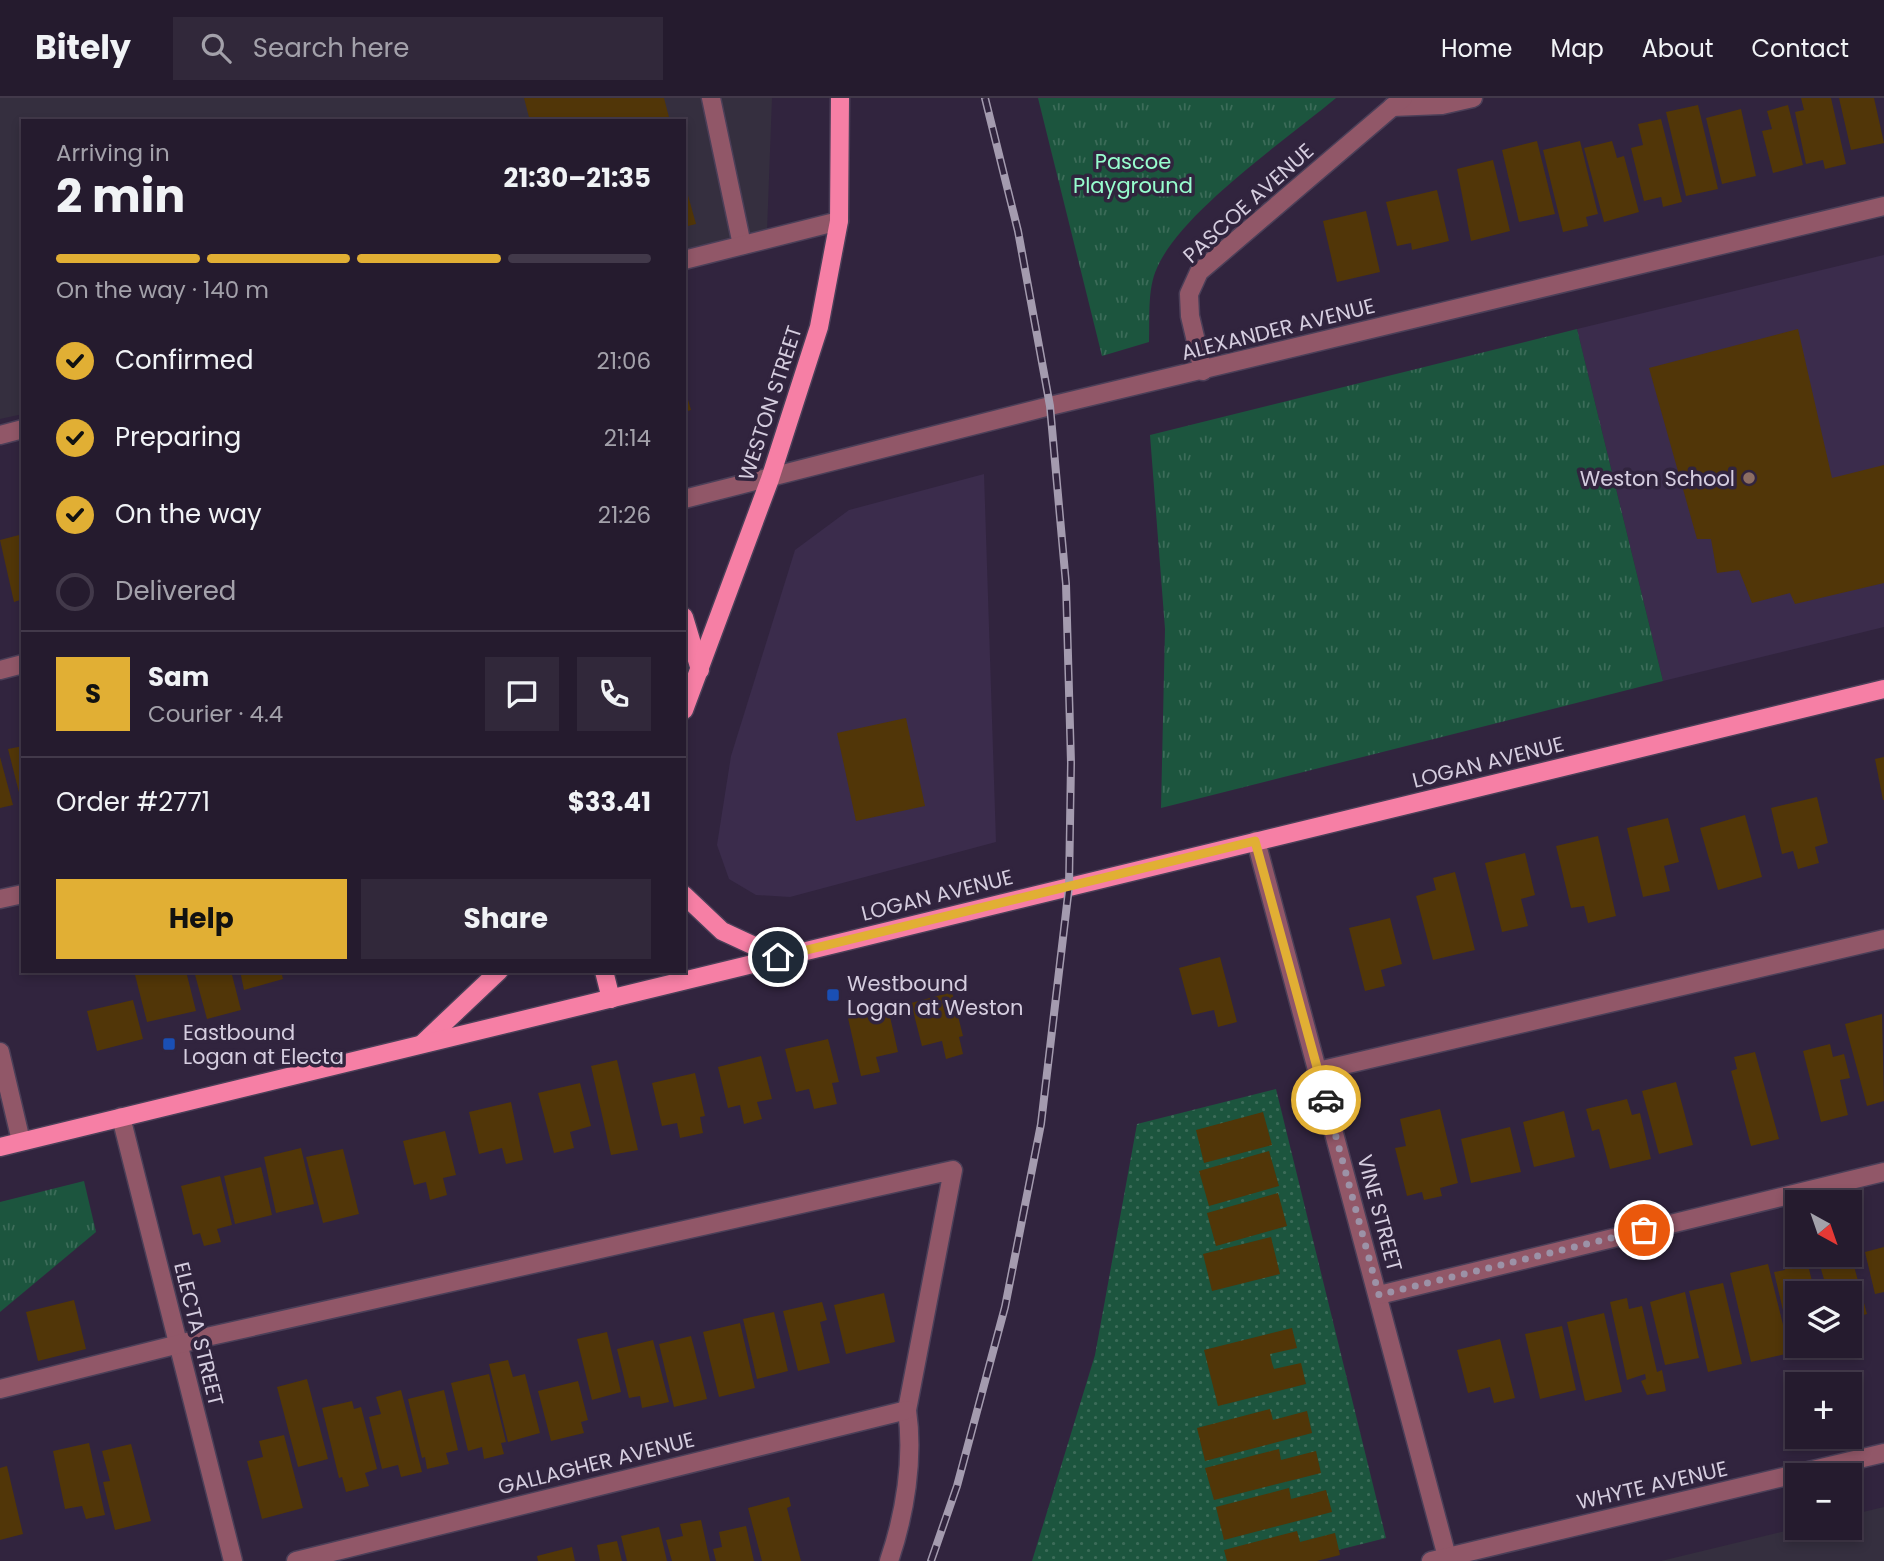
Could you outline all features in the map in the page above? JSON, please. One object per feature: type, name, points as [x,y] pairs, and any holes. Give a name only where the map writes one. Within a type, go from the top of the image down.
[{"type":"main road","name":"WESTON STREET","points":[[686,704],[770,479],[819,327],[839,220],[840,98]]},
{"type":"main road","points":[[686,624],[700,670]]},
{"type":"main road","name":"LOGAN AVENUE","points":[[0,1147],[1884,689]]},
{"type":"main road","points":[[686,897],[722,931],[778,957]]},
{"type":"main road","points":[[422,1044],[497,973]]},
{"type":"main road","points":[[604,973],[611,999]]},
{"type":"street","points":[[711,98],[742,245]]},
{"type":"street","points":[[1397,103],[1442,105],[1473,98]]},
{"type":"street","name":"PASCOE AVENUE","points":[[1203,371],[1190,316],[1189,294],[1199,272],[1397,103]]},
{"type":"street","name":"ALEXANDER AVENUE","points":[[686,499],[1049,406],[1884,206]]},
{"type":"street","points":[[686,259],[839,220]]},
{"type":"street","points":[[0,435],[21,430]]},
{"type":"street","points":[[0,670],[21,665]]},
{"type":"street","name":"VINE STREET","points":[[1255,841],[1379,1295],[1439,1559]]},
{"type":"street","points":[[0,899],[21,894]]},
{"type":"street","points":[[1318,1071],[1884,939]]},
{"type":"street","points":[[0,1052],[22,1141]]},
{"type":"street","name":"ELECTA STREET","points":[[121,1117],[233,1561]]},
{"type":"street","points":[[0,1389],[178,1344],[953,1170],[907,1410],[912,1446],[896,1541],[888,1561]]},
{"type":"street","points":[[1379,1295],[1884,1172]]},
{"type":"street","name":"GALLAGHER AVENUE","points":[[296,1561],[907,1410]]},
{"type":"street","name":"WHYTE AVENUE","points":[[1439,1559],[1884,1453]]},
{"type":"shaded area","points":[[0,98],[772,98],[767,232],[686,252],[686,119],[21,119],[21,414],[0,419]]},
{"type":"shaded area","name":"Weston School","points":[[1884,255],[1884,627],[1663,681],[1577,329]]},
{"type":"shaded area","points":[[984,474],[996,842],[790,897],[756,895],[729,879],[717,845],[731,756],[795,550],[849,510]]},
{"type":"shaded area","points":[[1884,1507],[1884,1561],[1661,1561],[1785,1531],[1785,1540],[1862,1540],[1862,1512]]},
{"type":"green space","name":"Pascoe Playground","points":[[1038,98],[1336,98],[1211,200],[1170,246],[1157,268],[1152,285],[1149,342],[1102,356]]},
{"type":"green space","points":[[1577,329],[1663,681],[1161,808],[1165,629],[1150,435]]},
{"type":"green space","points":[[1276,1089],[1386,1538],[1294,1561],[1032,1561],[1095,1355],[1137,1124]]},
{"type":"green space","points":[[84,1181],[96,1232],[0,1312],[0,1202]]},
{"type":"building","points":[[524,98],[664,98],[669,119],[529,119]]},
{"type":"building","points":[[1801,98],[1831,98],[1846,164],[1825,169],[1823,160],[1806,164],[1795,112],[1804,110]]},
{"type":"building","points":[[1839,98],[1874,98],[1884,143],[1851,150]]},
{"type":"building","points":[[1698,105],[1718,189],[1686,196],[1666,112]]},
{"type":"building","points":[[1788,105],[1803,165],[1773,173],[1762,131],[1772,129],[1767,111]]},
{"type":"building","points":[[1741,109],[1756,176],[1722,184],[1706,118]]},
{"type":"building","points":[[1661,119],[1682,202],[1663,207],[1661,197],[1644,201],[1631,148],[1643,145],[1638,124]]},
{"type":"building","points":[[1537,141],[1555,214],[1519,222],[1502,150]]},
{"type":"building","points":[[1580,141],[1598,214],[1586,217],[1588,226],[1563,232],[1543,150]]},
{"type":"building","points":[[1612,141],[1617,158],[1624,156],[1639,212],[1604,222],[1584,148]]},
{"type":"building","points":[[1493,160],[1510,231],[1471,241],[1457,169]]},
{"type":"building","points":[[686,188],[696,224],[686,226]]},
{"type":"building","points":[[1437,190],[1449,241],[1412,250],[1411,243],[1397,246],[1386,202]]},
{"type":"building","points":[[1366,211],[1380,272],[1337,282],[1323,221]]},
{"type":"building","points":[[1798,329],[1832,478],[1884,465],[1884,583],[1795,604],[1790,593],[1752,603],[1739,570],[1717,573],[1711,539],[1697,539],[1649,368]]},
{"type":"building","points":[[686,393],[691,410],[686,411]]},
{"type":"building","points":[[21,535],[21,600],[14,602],[0,540]]},
{"type":"building","points":[[906,718],[925,806],[856,821],[837,733]]},
{"type":"building","points":[[21,746],[21,800],[8,749]]},
{"type":"building","points":[[0,757],[13,805],[0,808]]},
{"type":"building","points":[[1884,757],[1884,800],[1883,800],[1875,759]]},
{"type":"building","points":[[1817,797],[1828,843],[1815,847],[1819,863],[1798,869],[1793,851],[1782,854],[1771,808]]},
{"type":"building","points":[[1745,815],[1762,877],[1718,890],[1700,828]]},
{"type":"building","points":[[1668,818],[1679,862],[1664,866],[1670,891],[1643,897],[1627,828]]},
{"type":"building","points":[[1598,836],[1616,916],[1588,923],[1584,906],[1571,908],[1556,846]]},
{"type":"building","points":[[1525,853],[1535,895],[1521,899],[1528,926],[1502,932],[1485,863]]},
{"type":"building","points":[[1455,872],[1475,950],[1433,960],[1416,896],[1436,890],[1433,878]]},
{"type":"building","points":[[1390,918],[1402,964],[1381,970],[1385,986],[1365,991],[1349,928]]},
{"type":"building","points":[[1220,957],[1237,1022],[1218,1027],[1214,1010],[1192,1015],[1179,968]]},
{"type":"building","points":[[135,973],[186,973],[196,1011],[147,1022]]},
{"type":"building","points":[[195,973],[232,973],[241,1010],[207,1019]]},
{"type":"building","points":[[240,973],[282,973],[283,979],[244,990]]},
{"type":"building","points":[[952,992],[963,1036],[959,1037],[963,1054],[946,1059],[942,1041],[922,1046],[911,1003]]},
{"type":"building","points":[[133,1000],[143,1039],[97,1051],[87,1011]]},
{"type":"building","points":[[888,1008],[898,1052],[876,1057],[880,1072],[861,1076],[848,1018]]},
{"type":"building","points":[[1882,1014],[1884,1101],[1867,1106],[1845,1024]]},
{"type":"building","points":[[828,1039],[839,1082],[832,1083],[837,1104],[814,1109],[809,1089],[796,1092],[785,1049]]},
{"type":"building","points":[[1830,1044],[1833,1057],[1844,1054],[1850,1078],[1840,1080],[1848,1115],[1821,1122],[1803,1051]]},
{"type":"building","points":[[1755,1052],[1779,1139],[1751,1146],[1731,1071],[1737,1069],[1734,1057]]},
{"type":"building","points":[[761,1056],[772,1099],[757,1102],[762,1119],[744,1124],[740,1105],[728,1108],[718,1067]]},
{"type":"building","points":[[617,1060],[638,1150],[611,1155],[591,1066]]},
{"type":"building","points":[[695,1073],[705,1116],[700,1117],[703,1133],[680,1138],[677,1123],[662,1126],[652,1083]]},
{"type":"building","points":[[1676,1082],[1693,1145],[1659,1154],[1642,1091]]},
{"type":"building","points":[[580,1083],[591,1126],[570,1132],[574,1148],[554,1153],[538,1093]]},
{"type":"building","points":[[1627,1099],[1632,1115],[1640,1113],[1651,1159],[1610,1169],[1599,1129],[1592,1131],[1586,1109]]},
{"type":"building","points":[[511,1102],[523,1160],[506,1164],[502,1148],[479,1154],[469,1112]]},
{"type":"building","points":[[1440,1109],[1458,1183],[1440,1188],[1442,1196],[1424,1200],[1422,1192],[1407,1196],[1395,1148],[1406,1146],[1400,1119]]},
{"type":"building","points":[[1564,1111],[1575,1157],[1534,1167],[1523,1122]]},
{"type":"building","points":[[1263,1112],[1272,1145],[1204,1163],[1196,1130]]},
{"type":"building","points":[[1510,1127],[1521,1172],[1471,1183],[1461,1139]]},
{"type":"building","points":[[445,1131],[456,1175],[443,1178],[447,1195],[430,1200],[426,1182],[414,1185],[403,1141]]},
{"type":"building","points":[[301,1148],[314,1204],[276,1213],[264,1157]]},
{"type":"building","points":[[343,1149],[359,1214],[323,1223],[306,1157]]},
{"type":"building","points":[[1269,1151],[1279,1186],[1209,1206],[1199,1171]]},
{"type":"building","points":[[261,1167],[272,1215],[235,1224],[224,1176]]},
{"type":"building","points":[[220,1176],[232,1225],[217,1229],[221,1242],[204,1246],[200,1233],[193,1235],[181,1186]]},
{"type":"building","points":[[1278,1193],[1287,1226],[1216,1246],[1207,1213]]},
{"type":"building","points":[[1271,1237],[1280,1274],[1212,1291],[1203,1254]]},
{"type":"building","points":[[1884,1247],[1884,1292],[1875,1294],[1865,1252]]},
{"type":"building","points":[[1783,1262],[1785,1267],[1808,1267],[1812,1281],[1785,1281],[1785,1319],[1774,1272],[1785,1270]]},
{"type":"building","points":[[1768,1264],[1785,1333],[1785,1354],[1751,1362],[1730,1273]]},
{"type":"building","points":[[1820,1267],[1854,1267],[1858,1281],[1824,1281]]},
{"type":"building","points":[[1723,1283],[1742,1364],[1708,1372],[1689,1291]]},
{"type":"building","points":[[1685,1292],[1699,1358],[1665,1365],[1650,1302]]},
{"type":"building","points":[[884,1293],[895,1342],[846,1354],[834,1305]]},
{"type":"building","points":[[1862,1296],[1867,1314],[1862,1315]]},
{"type":"building","points":[[1627,1298],[1629,1309],[1642,1306],[1657,1372],[1662,1370],[1666,1391],[1647,1395],[1641,1381],[1646,1379],[1645,1374],[1627,1380],[1610,1302]]},
{"type":"building","points":[[74,1300],[86,1349],[38,1361],[26,1312]]},
{"type":"building","points":[[822,1302],[827,1320],[820,1322],[830,1363],[798,1371],[783,1311]]},
{"type":"building","points":[[774,1312],[788,1371],[757,1379],[743,1319]]},
{"type":"building","points":[[1604,1313],[1622,1392],[1585,1401],[1567,1322]]},
{"type":"building","points":[[740,1323],[755,1388],[719,1397],[703,1332]]},
{"type":"building","points":[[1562,1326],[1576,1390],[1540,1399],[1525,1334]]},
{"type":"building","points":[[1292,1328],[1297,1348],[1270,1354],[1272,1363],[1274,1369],[1301,1363],[1306,1384],[1218,1406],[1204,1350]]},
{"type":"building","points":[[607,1332],[621,1392],[592,1400],[577,1339]]},
{"type":"building","points":[[691,1336],[707,1399],[674,1407],[659,1344]]},
{"type":"building","points":[[1500,1339],[1515,1398],[1494,1403],[1490,1387],[1468,1393],[1457,1350]]},
{"type":"building","points":[[653,1340],[669,1402],[642,1408],[640,1396],[629,1398],[617,1349]]},
{"type":"building","points":[[508,1360],[513,1377],[525,1374],[540,1433],[508,1442],[489,1364]]},
{"type":"building","points":[[489,1374],[506,1442],[501,1443],[504,1454],[484,1459],[482,1447],[468,1451],[451,1383]]},
{"type":"building","points":[[307,1379],[328,1459],[298,1467],[277,1387]]},
{"type":"building","points":[[578,1381],[588,1420],[581,1422],[584,1433],[551,1441],[538,1391]]},
{"type":"building","points":[[401,1390],[422,1472],[401,1477],[398,1465],[382,1469],[369,1417],[381,1414],[376,1397]]},
{"type":"building","points":[[444,1390],[458,1450],[446,1453],[449,1464],[427,1469],[408,1399]]},
{"type":"building","points":[[352,1401],[354,1409],[361,1407],[377,1469],[365,1473],[369,1486],[346,1492],[342,1477],[339,1478],[322,1408]]},
{"type":"building","points":[[1270,1409],[1273,1420],[1307,1411],[1312,1433],[1205,1461],[1197,1428]]},
{"type":"building","points":[[284,1435],[303,1508],[262,1519],[247,1461],[263,1457],[259,1441]]},
{"type":"building","points":[[89,1443],[105,1515],[86,1519],[82,1506],[65,1509],[53,1451]]},
{"type":"building","points":[[131,1444],[151,1521],[115,1530],[103,1482],[110,1481],[102,1451]]},
{"type":"building","points":[[1279,1449],[1281,1460],[1316,1451],[1321,1473],[1214,1500],[1205,1468]]},
{"type":"building","points":[[7,1466],[23,1534],[0,1540],[0,1468]]},
{"type":"building","points":[[1289,1488],[1291,1499],[1326,1490],[1332,1512],[1224,1540],[1216,1507]]},
{"type":"building","points":[[789,1497],[791,1506],[787,1508],[801,1561],[762,1561],[748,1508]]},
{"type":"building","points":[[701,1520],[710,1561],[672,1561],[666,1540],[683,1536],[680,1524]]},
{"type":"building","points":[[746,1526],[754,1561],[716,1561],[713,1549],[722,1547],[719,1532]]},
{"type":"building","points":[[659,1527],[667,1561],[627,1561],[621,1536]]},
{"type":"building","points":[[1297,1531],[1300,1542],[1335,1533],[1340,1555],[1317,1561],[1227,1561],[1224,1550]]},
{"type":"building","points":[[617,1541],[622,1561],[600,1561],[597,1545]]},
{"type":"building","points":[[572,1547],[575,1561],[538,1561],[537,1556]]},
{"type":"railway","points":[[931,1561],[957,1486],[1005,1307],[1041,1124],[1069,887],[1071,763],[1066,584],[1050,406],[1018,231],[985,98]]},
{"type":"way so far","points":[[1326,1100],[1379,1295],[1644,1230]]},
{"type":"place","name":"Weston School","points":[[1749,478]]},
{"type":"place","name":"Westbound Logan at Weston","points":[[833,995]]},
{"type":"place","name":"Eastbound Logan at Electa","points":[[169,1044]]},
{"type":"route","points":[[778,957],[1255,841],[1326,1100]]}]
